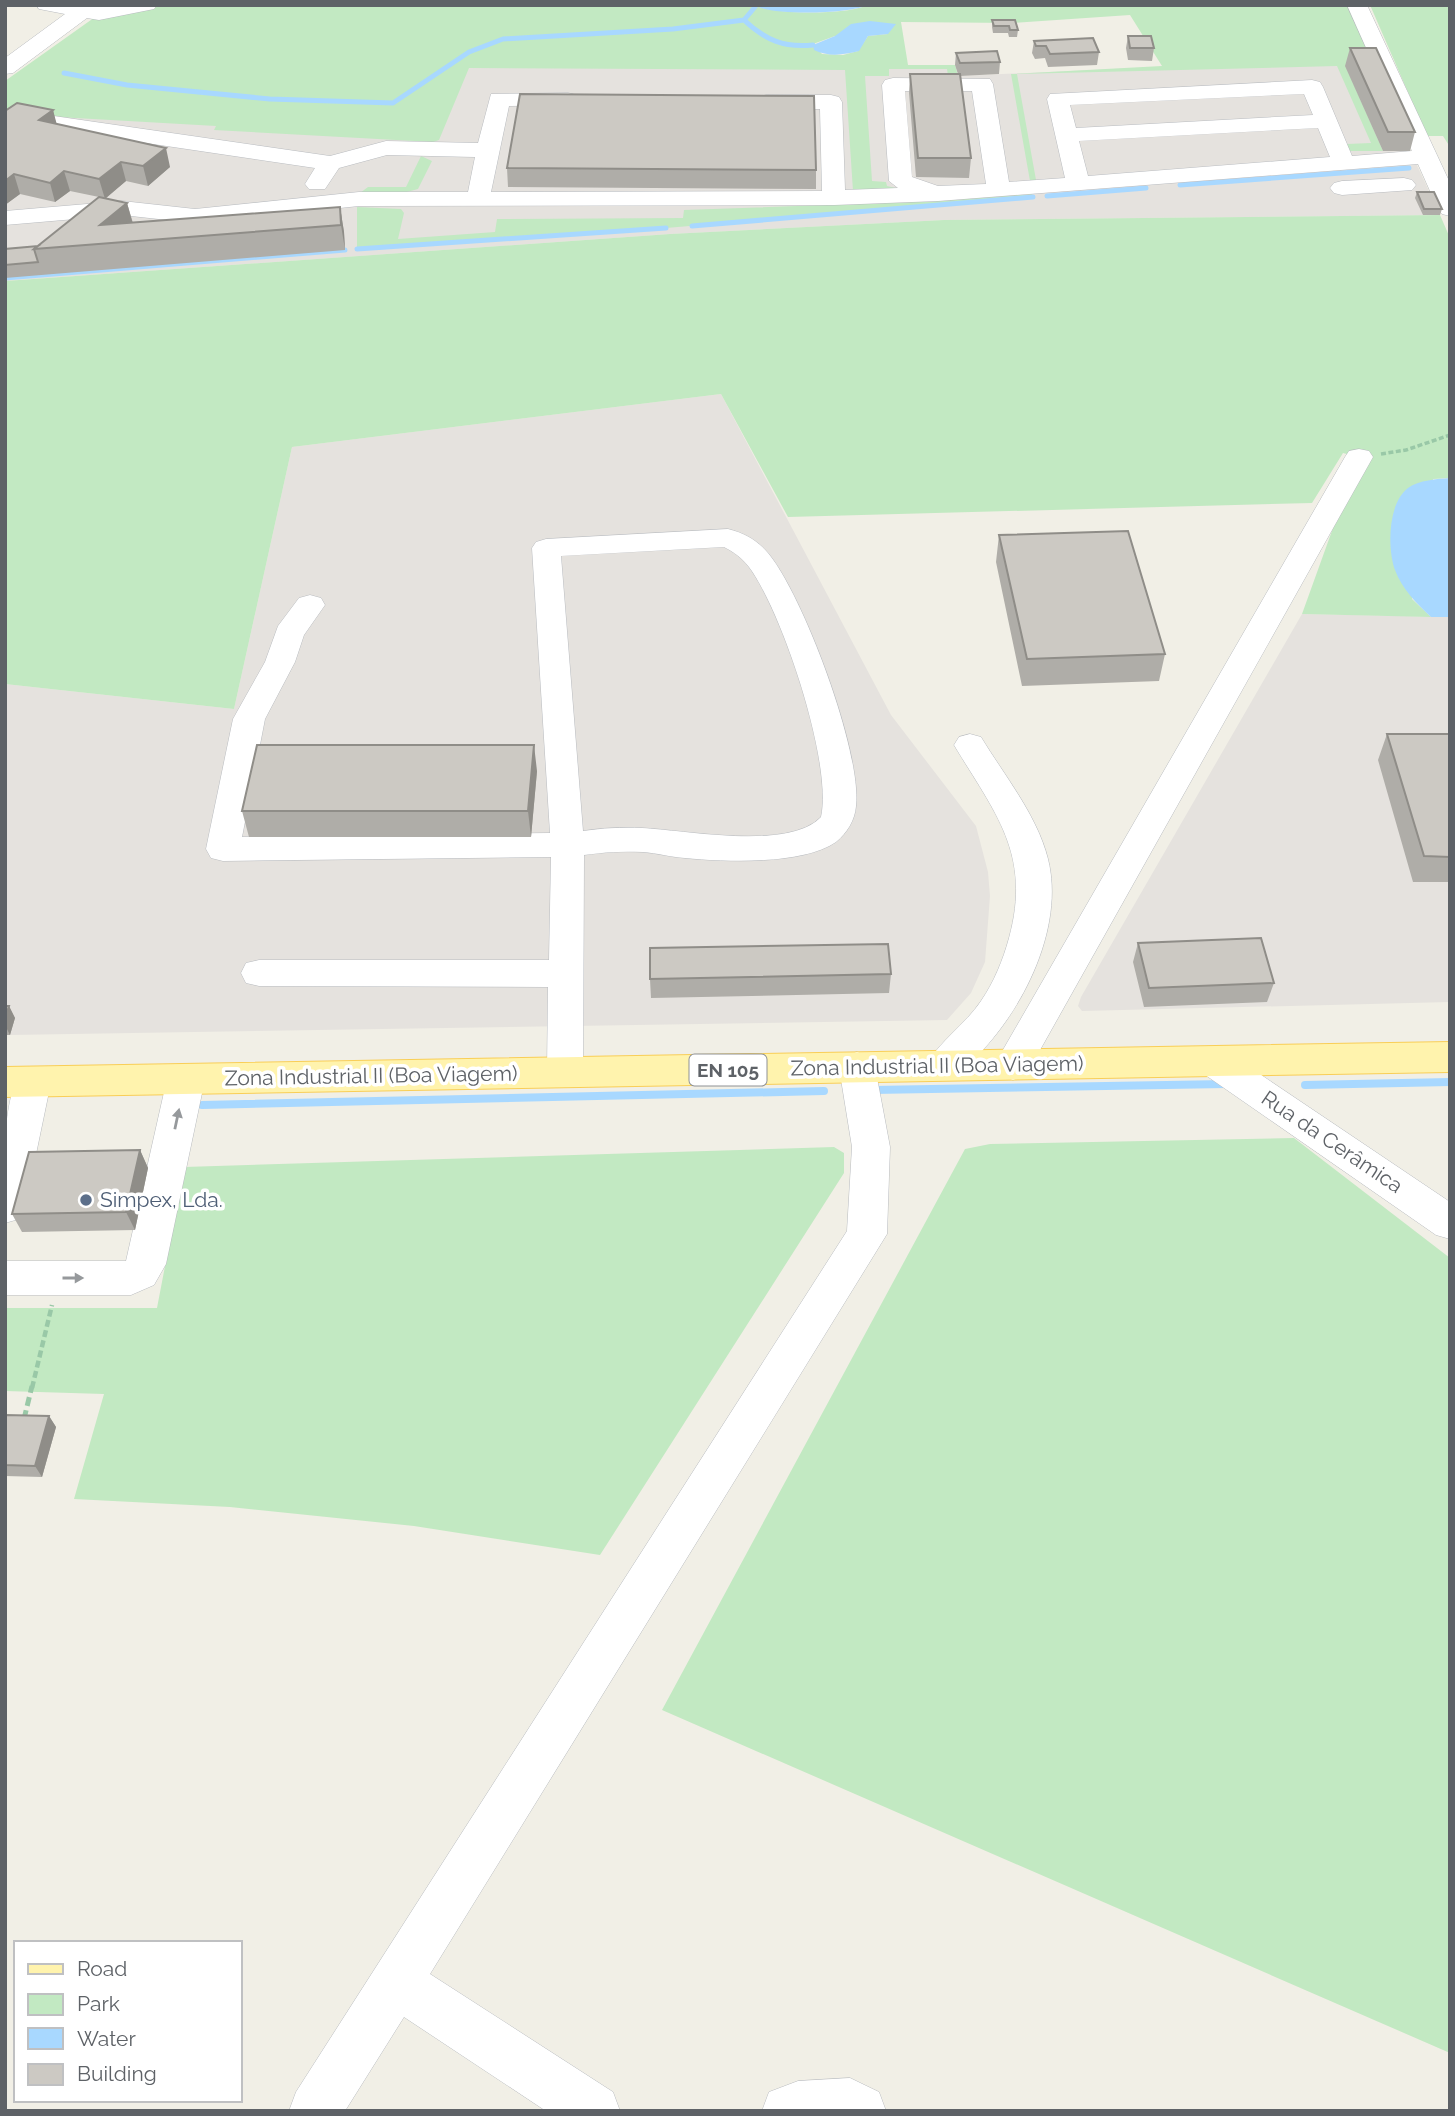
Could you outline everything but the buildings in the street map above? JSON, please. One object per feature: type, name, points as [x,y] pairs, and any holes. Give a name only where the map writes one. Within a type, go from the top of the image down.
[{"type":"main road","name":"Zona Industrial II (Boa Viagem)","points":[[19,1082],[1450,1057]]},
{"type":"street","points":[[46,5],[88,9],[99,14],[147,5]]},
{"type":"street","points":[[1357,5],[1450,209]]},
{"type":"street","points":[[5,68],[88,9]]},
{"type":"street","points":[[937,194],[901,181],[893,85],[982,84],[999,190]]},
{"type":"street","points":[[1078,184],[1058,99],[1312,87],[1344,163]]},
{"type":"street","points":[[478,198],[499,99],[596,100]]},
{"type":"street","points":[[748,102],[831,102],[834,198]]},
{"type":"street","points":[[26,119],[330,163],[386,148],[488,150]]},
{"type":"street","points":[[1067,135],[1326,121]]},
{"type":"street","points":[[1048,201],[1344,163],[1426,157]]},
{"type":"street","points":[[305,205],[330,163]]},
{"type":"street","points":[[5,218],[122,208],[195,216],[359,199],[834,198],[1078,184],[1296,190]]},
{"type":"street","points":[[1323,189],[1404,185]]},
{"type":"street","points":[[1013,1065],[1359,457]]},
{"type":"street","points":[[310,605],[289,633],[280,662],[249,719],[223,849],[567,845],[609,839],[650,840],[681,846],[716,848],[811,840],[828,831],[838,817],[840,801],[835,759],[803,649],[775,589],[759,561],[746,547],[728,538],[546,548],[547,753],[567,845],[565,1072]]},
{"type":"street","points":[[944,1066],[984,1025],[1010,984],[1025,942],[1034,898],[1031,859],[970,745]]},
{"type":"street","points":[[259,973],[566,974]]},
{"type":"street","name":"Rua da Cerâmica","points":[[1214,1062],[1450,1223]]},
{"type":"street","points":[[315,2111],[867,1234],[871,1147],[857,1067]]},
{"type":"street","points":[[5,1278],[131,1278],[140,1273],[146,1265],[186,1079]]},
{"type":"street","points":[[5,1207],[19,1082]]},
{"type":"street","points":[[396,1982],[594,2111]]},
{"type":"street","points":[[788,2111],[798,2107],[850,2104],[860,2111]]},
{"type":"path","points":[[1359,457],[1406,450],[1450,435]]},
{"type":"path","points":[[22,1427],[59,1278]]},
{"type":"shaded area","points":[[460,65],[955,65],[959,76],[1179,66],[1371,66],[1440,215],[944,220],[670,234],[5,281],[5,114]]},
{"type":"shaded area","points":[[721,394],[891,715],[976,826],[988,872],[990,896],[985,962],[971,993],[947,1020],[10,1035],[15,1019],[5,1018],[5,684],[234,709],[292,447]]},
{"type":"shaded area","points":[[1302,614],[1450,617],[1450,1002],[1082,1011],[1078,1006],[1081,997]]},
{"type":"green space","points":[[112,5],[755,5],[778,11],[811,12],[844,11],[867,5],[1357,5],[1384,66],[1346,67],[1383,151],[1350,151],[1347,144],[1371,143],[1337,66],[1017,74],[1036,180],[1030,181],[1011,74],[1162,66],[1130,15],[1013,23],[901,22],[908,65],[955,65],[958,76],[948,76],[947,69],[889,69],[889,76],[865,76],[872,181],[886,182],[887,186],[913,192],[853,191],[845,70],[469,68],[439,140],[433,142],[214,130],[216,126],[5,114],[5,81]],"holes":[[[888,34],[868,36],[858,51],[843,55],[822,54],[813,44],[835,36]]]},
{"type":"green space","points":[[1370,5],[1450,5],[1450,147],[1443,136],[1427,136]]},
{"type":"green space","points":[[421,156],[432,161],[418,189],[403,193],[360,193],[368,187],[406,187]]},
{"type":"green space","points":[[1032,194],[1033,197],[666,228],[357,249],[357,207],[401,209],[404,213],[398,239],[495,232],[497,219],[683,218],[684,210],[937,201]]},
{"type":"green space","points":[[1440,215],[1450,238],[1450,478],[1433,479],[1412,599],[1431,617],[1302,614],[1333,528],[1369,460],[1343,453],[1312,503],[788,517],[721,394],[292,447],[234,709],[5,684],[5,281],[670,234],[944,220]]},
{"type":"green space","points":[[1294,1138],[1450,1258],[1450,2053],[662,1710],[965,1149],[990,1144]]},
{"type":"green space","points":[[834,1147],[844,1153],[844,1173],[600,1555],[414,1526],[230,1507],[74,1499],[104,1394],[5,1391],[5,1308],[157,1308],[184,1167]]},
{"type":"water","points":[[755,5],[867,5],[845,10],[792,12],[763,9]]},
{"type":"water","points":[[870,21],[896,24],[888,34],[868,36],[859,51],[836,55],[814,50],[813,45],[835,36],[851,24]]},
{"type":"water","points":[[1450,478],[1450,617],[1431,617],[1410,596],[1398,577],[1392,561],[1391,526],[1396,504],[1408,488],[1434,479]]},
{"type":"waterway","points":[[744,20],[755,7]]},
{"type":"waterway","points":[[64,73],[127,85],[270,99],[393,103],[469,52],[503,39],[673,29],[744,20]]},
{"type":"waterway","points":[[744,20],[760,33],[784,44],[813,45]]},
{"type":"waterway","points":[[1180,185],[1409,168]]},
{"type":"waterway","points":[[1047,196],[1146,188]]},
{"type":"waterway","points":[[692,226],[1033,197]]},
{"type":"waterway","points":[[357,249],[666,228]]},
{"type":"waterway","points":[[5,278],[345,250]]},
{"type":"waterway","points":[[1305,1085],[1450,1082]]},
{"type":"waterway","points":[[873,1090],[1226,1084]]},
{"type":"waterway","points":[[202,1105],[824,1091]]},
{"type":"place","name":"Simpex, Lda.","points":[[86,1200]]}]
